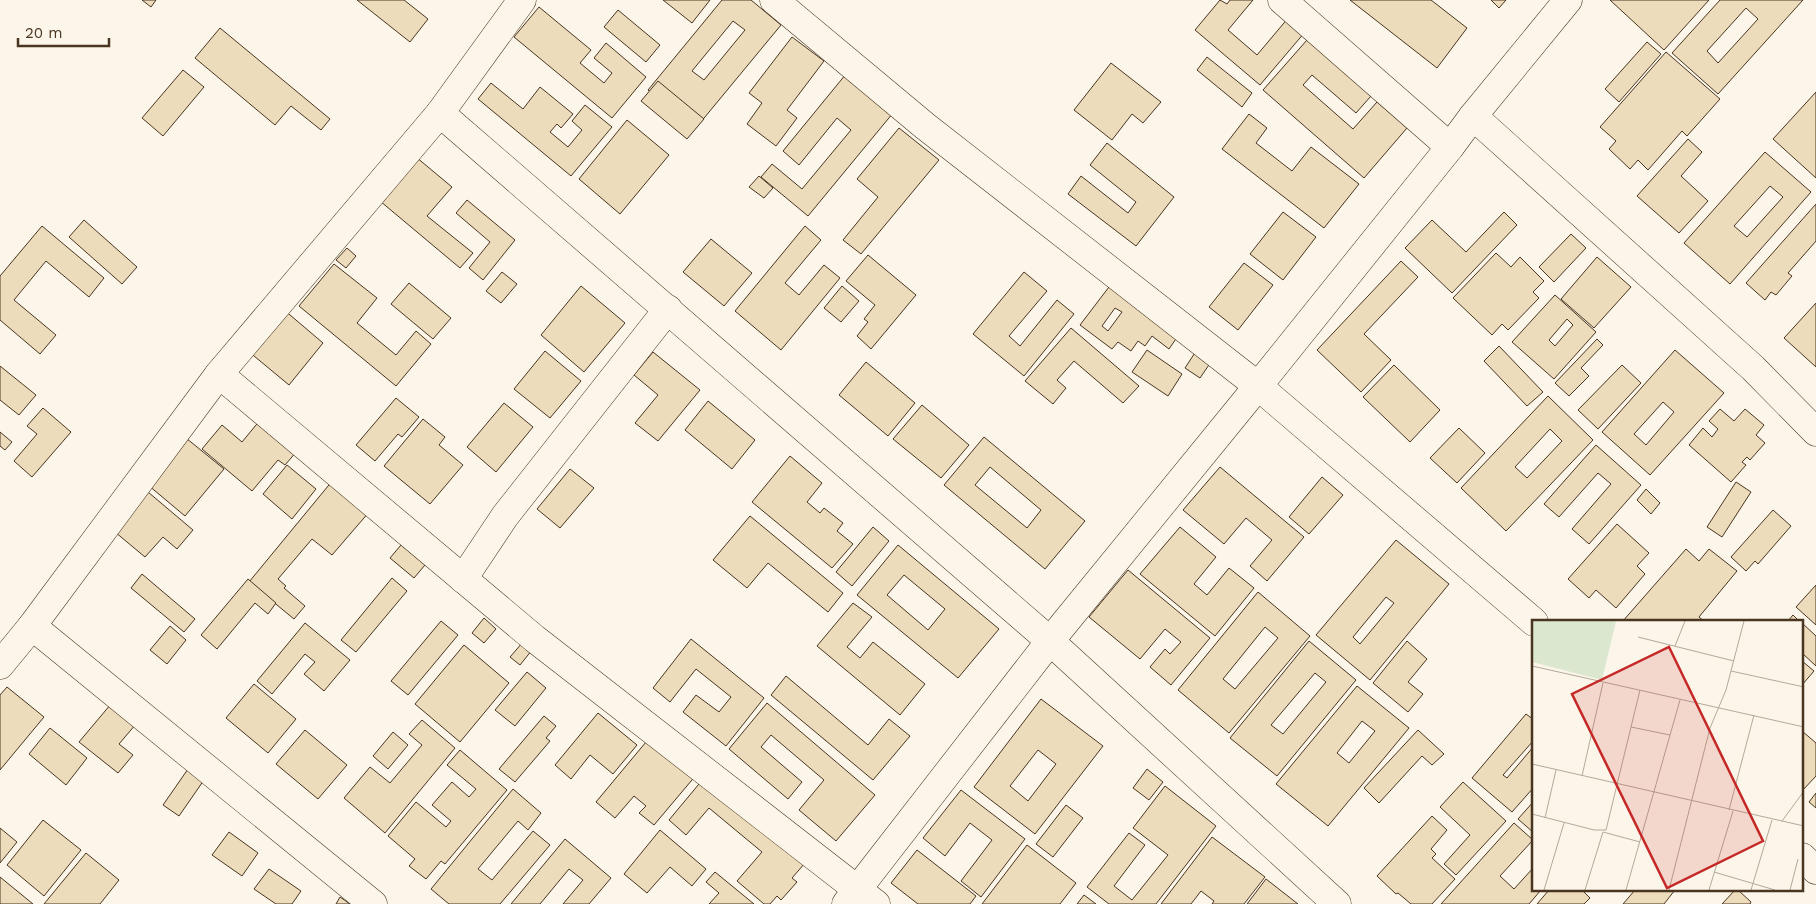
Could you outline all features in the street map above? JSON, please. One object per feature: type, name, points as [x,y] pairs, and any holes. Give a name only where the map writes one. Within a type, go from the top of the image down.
[{"type":"street","points":[[0,665],[32,626],[219,374],[440,112],[522,0]]},
{"type":"street","points":[[774,0],[925,126],[1258,386],[1532,620]]},
{"type":"street","points":[[1282,0],[1450,147]]},
{"type":"street","points":[[219,374],[535,639],[860,899],[1050,641],[1258,386],[1568,0]]},
{"type":"street","points":[[440,112],[1050,641],[1337,904]]},
{"type":"street","points":[[1473,116],[1753,368],[1816,432]]},
{"type":"street","points":[[463,579],[505,516],[668,309]]},
{"type":"street","points":[[32,626],[373,904]]},
{"type":"street","points":[[1804,859],[1816,870]]},
{"type":"building","points":[[142,0],[156,0],[151,7]]},
{"type":"building","points":[[357,0],[404,0],[428,19],[410,42]]},
{"type":"building","points":[[663,0],[710,0],[692,23]]},
{"type":"building","points":[[722,0],[751,0],[781,25],[695,129],[648,90]],"holes":[[[733,21],[745,30],[704,80],[692,71]]]},
{"type":"building","points":[[1220,0],[1227,4],[1230,0],[1253,0],[1228,30],[1257,55],[1289,17],[1305,32],[1260,85],[1195,30]]},
{"type":"building","points":[[1350,0],[1431,0],[1467,28],[1437,68]]},
{"type":"building","points":[[1491,0],[1506,0],[1499,8]]},
{"type":"building","points":[[1610,0],[1709,0],[1664,50]]},
{"type":"building","points":[[1720,0],[1803,0],[1718,94],[1672,53]],"holes":[[[1746,8],[1758,19],[1718,63],[1707,51]]]},
{"type":"building","points":[[539,7],[591,50],[580,63],[604,83],[612,73],[594,58],[606,43],[646,77],[612,118],[514,37]]},
{"type":"building","points":[[618,10],[660,45],[646,62],[604,27]]},
{"type":"building","points":[[220,28],[330,119],[321,130],[291,106],[275,125],[195,58]]},
{"type":"building","points":[[792,37],[824,61],[787,110],[797,118],[776,146],[747,124],[762,103],[749,93]]},
{"type":"building","points":[[1307,40],[1371,96],[1356,113],[1312,75],[1303,85],[1353,129],[1377,102],[1407,128],[1364,178],[1263,90]]},
{"type":"building","points":[[1647,42],[1661,54],[1619,102],[1605,89]]},
{"type":"building","points":[[1666,52],[1720,99],[1687,136],[1682,131],[1648,170],[1638,160],[1630,169],[1609,149],[1616,141],[1600,127]]},
{"type":"building","points":[[1207,57],[1252,93],[1242,107],[1197,70]]},
{"type":"building","points":[[1111,63],[1161,102],[1143,123],[1132,114],[1112,140],[1074,110]]},
{"type":"building","points":[[183,70],[204,87],[163,136],[142,118]]},
{"type":"building","points":[[846,74],[893,113],[808,216],[761,177],[772,164],[802,189],[851,130],[837,118],[799,165],[783,151]]},
{"type":"building","points":[[658,81],[704,119],[687,139],[641,101]]},
{"type":"building","points":[[491,83],[523,109],[540,87],[573,114],[561,128],[557,124],[550,132],[568,147],[582,130],[572,121],[585,105],[612,127],[571,176],[478,99]]},
{"type":"building","points":[[1816,92],[1816,178],[1773,139]]},
{"type":"building","points":[[1249,114],[1267,128],[1256,143],[1292,171],[1311,147],[1359,184],[1324,228],[1222,149]]},
{"type":"building","points":[[627,120],[669,155],[620,214],[579,179]]},
{"type":"building","points":[[899,128],[939,160],[861,254],[843,240],[878,197],[857,179]]},
{"type":"building","points":[[1688,139],[1702,152],[1681,176],[1708,201],[1679,233],[1637,196]]},
{"type":"building","points":[[1107,143],[1174,197],[1136,246],[1068,194],[1081,176],[1128,213],[1136,202],[1090,165]]},
{"type":"building","points":[[1765,152],[1811,192],[1730,284],[1684,243]],"holes":[[[1770,186],[1783,197],[1747,237],[1734,226]]]},
{"type":"building","points":[[416,157],[452,187],[427,216],[473,253],[460,268],[380,201]]},
{"type":"building","points":[[759,176],[773,188],[764,198],[749,187]]},
{"type":"building","points":[[467,200],[515,240],[483,280],[469,268],[490,242],[456,213]]},
{"type":"building","points":[[1816,204],[1816,241],[1788,273],[1792,276],[1776,295],[1771,292],[1765,300],[1746,283]]},
{"type":"building","points":[[1283,212],[1316,237],[1283,280],[1250,254]]},
{"type":"building","points":[[1504,212],[1517,225],[1452,293],[1405,248],[1432,220],[1466,252]]},
{"type":"building","points":[[84,220],[137,267],[122,284],[69,237]]},
{"type":"building","points":[[42,226],[104,278],[89,297],[46,261],[14,300],[56,335],[40,354],[0,320],[0,276]]},
{"type":"building","points":[[805,226],[821,240],[785,283],[799,295],[824,265],[840,278],[781,350],[735,311]]},
{"type":"building","points":[[1571,234],[1586,248],[1554,282],[1539,267]]},
{"type":"building","points":[[711,239],[752,273],[724,306],[683,272]]},
{"type":"building","points":[[347,248],[356,256],[346,268],[336,260]]},
{"type":"building","points":[[1496,253],[1511,267],[1520,257],[1544,281],[1533,292],[1539,298],[1508,330],[1502,324],[1492,335],[1453,298]]},
{"type":"building","points":[[868,255],[916,295],[871,349],[857,336],[868,322],[864,319],[875,305],[846,281]]},
{"type":"building","points":[[1597,257],[1631,287],[1594,328],[1561,299]]},
{"type":"building","points":[[1401,261],[1418,277],[1364,334],[1391,360],[1361,392],[1317,350]]},
{"type":"building","points":[[1244,263],[1273,285],[1238,330],[1209,307]]},
{"type":"building","points":[[334,264],[377,298],[357,323],[396,355],[416,331],[431,344],[396,386],[299,306]]},
{"type":"building","points":[[502,272],[517,284],[501,303],[486,291]]},
{"type":"building","points":[[1024,272],[1047,291],[1009,336],[1020,346],[1057,300],[1074,314],[1024,376],[973,334]]},
{"type":"building","points":[[409,283],[451,318],[433,339],[391,304]]},
{"type":"building","points":[[1112,283],[1180,333],[1169,349],[1152,336],[1145,346],[1138,341],[1131,351],[1118,342],[1112,349],[1080,325]],"holes":[[[1115,308],[1122,312],[1108,331],[1102,326]]]},
{"type":"building","points":[[581,286],[625,323],[584,372],[541,335]]},
{"type":"building","points":[[842,286],[859,301],[841,322],[824,308]]},
{"type":"building","points":[[1555,295],[1596,332],[1554,379],[1512,342]],"holes":[[[1567,319],[1573,325],[1555,346],[1549,340]]]},
{"type":"building","points":[[1816,303],[1816,367],[1784,338]]},
{"type":"building","points":[[283,309],[323,343],[289,385],[248,351]]},
{"type":"building","points":[[1071,328],[1139,386],[1123,403],[1074,361],[1057,380],[1066,388],[1053,404],[1025,381]]},
{"type":"building","points":[[1597,339],[1603,345],[1581,368],[1589,376],[1569,396],[1555,383]]},
{"type":"building","points":[[1499,346],[1543,392],[1527,406],[1484,361]]},
{"type":"building","points":[[1198,348],[1213,359],[1200,378],[1185,368]]},
{"type":"building","points":[[1147,350],[1182,374],[1168,396],[1132,372]]},
{"type":"building","points":[[1675,350],[1724,393],[1650,475],[1602,432]],"holes":[[[1663,402],[1674,412],[1646,445],[1634,434]]]},
{"type":"building","points":[[545,351],[581,381],[550,418],[514,389]]},
{"type":"building","points":[[653,352],[700,390],[658,441],[635,423],[658,395],[634,375]]},
{"type":"building","points":[[866,362],[915,403],[888,436],[839,395]]},
{"type":"building","points":[[1394,365],[1440,410],[1410,442],[1363,397]]},
{"type":"building","points":[[1622,365],[1641,383],[1598,429],[1578,410]]},
{"type":"building","points":[[0,366],[36,395],[19,415],[0,400]]},
{"type":"building","points":[[1548,396],[1593,440],[1506,531],[1461,488]],"holes":[[[1550,429],[1562,441],[1527,478],[1515,467]]]},
{"type":"building","points":[[396,398],[419,417],[402,437],[398,434],[375,461],[356,445]]},
{"type":"building","points":[[708,401],[755,440],[732,469],[685,430]]},
{"type":"building","points":[[504,403],[533,427],[496,472],[467,447]]},
{"type":"building","points":[[922,405],[969,445],[941,478],[893,439]]},
{"type":"building","points":[[43,408],[71,432],[32,477],[14,461],[37,434],[27,426]]},
{"type":"building","points":[[1720,409],[1734,421],[1745,409],[1764,425],[1756,435],[1765,443],[1750,460],[1747,457],[1742,462],[1746,465],[1731,482],[1689,445],[1703,428],[1712,437],[1718,429],[1709,421]]},
{"type":"building","points":[[261,419],[298,450],[285,465],[278,460],[252,491],[202,449],[222,425],[242,442]]},
{"type":"building","points":[[423,419],[445,437],[439,445],[463,465],[430,504],[384,466]]},
{"type":"building","points":[[1459,428],[1485,453],[1457,483],[1430,458]]},
{"type":"building","points":[[0,432],[12,442],[5,450],[0,446]]},
{"type":"building","points":[[984,437],[1085,521],[1045,569],[944,485]],"holes":[[[990,467],[1041,510],[1027,528],[975,485]]]},
{"type":"building","points":[[186,438],[224,469],[185,516],[148,485]]},
{"type":"building","points":[[1596,445],[1641,485],[1589,544],[1572,529],[1611,484],[1598,473],[1559,517],[1544,504]]},
{"type":"building","points":[[790,456],[822,483],[807,502],[820,513],[824,508],[843,523],[837,531],[853,544],[832,568],[752,502]]},
{"type":"building","points":[[287,465],[316,489],[292,519],[263,494]]},
{"type":"building","points":[[1220,467],[1304,537],[1267,581],[1250,566],[1272,540],[1246,518],[1224,544],[1183,510]]},
{"type":"building","points":[[570,469],[594,488],[560,528],[537,509]]},
{"type":"building","points":[[1322,477],[1343,495],[1309,534],[1289,517]]},
{"type":"building","points":[[333,480],[370,511],[332,555],[312,539],[278,579],[286,586],[284,588],[305,606],[294,619],[249,582]]},
{"type":"building","points":[[1736,482],[1751,492],[1722,537],[1707,527]]},
{"type":"building","points":[[1646,489],[1660,503],[1651,514],[1637,500]]},
{"type":"building","points":[[148,492],[193,530],[177,549],[163,537],[145,557],[115,532]]},
{"type":"building","points":[[1773,510],[1791,526],[1758,564],[1755,561],[1746,571],[1731,557]]},
{"type":"building","points":[[750,516],[843,593],[828,612],[768,563],[747,588],[713,560]]},
{"type":"building","points":[[1617,524],[1649,553],[1637,566],[1645,574],[1616,608],[1596,590],[1589,598],[1568,579]]},
{"type":"building","points":[[873,527],[889,541],[852,586],[836,572]]},
{"type":"building","points":[[1180,527],[1216,557],[1194,584],[1207,595],[1229,568],[1254,588],[1215,636],[1140,574]]},
{"type":"building","points":[[1396,540],[1449,584],[1370,680],[1316,635]],"holes":[[[1386,597],[1394,603],[1360,644],[1353,637]]]},
{"type":"building","points":[[401,545],[425,565],[414,578],[390,558]]},
{"type":"building","points":[[898,545],[999,629],[958,678],[857,595]],"holes":[[[904,575],[945,609],[928,630],[887,595]]]},
{"type":"building","points":[[1686,549],[1699,561],[1709,549],[1737,571],[1699,617],[1703,620],[1624,620]]},
{"type":"building","points":[[1128,570],[1210,638],[1171,685],[1150,667],[1165,649],[1170,654],[1181,642],[1165,629],[1140,659],[1089,617]]},
{"type":"building","points":[[142,574],[195,619],[184,632],[131,588]]},
{"type":"building","points":[[392,578],[407,591],[356,652],[341,640]]},
{"type":"building","points":[[248,579],[276,603],[268,614],[255,603],[217,649],[201,635]]},
{"type":"building","points":[[1816,585],[1816,625],[1796,607]]},
{"type":"building","points":[[1258,592],[1310,636],[1229,733],[1178,690]],"holes":[[[1265,627],[1278,638],[1235,689],[1223,679]]]},
{"type":"building","points":[[853,603],[872,617],[847,647],[860,658],[873,642],[925,684],[900,715],[817,646]]},
{"type":"building","points":[[1793,615],[1798,620],[1789,620]]},
{"type":"building","points":[[484,618],[496,629],[484,643],[472,633]]},
{"type":"building","points":[[441,621],[458,635],[408,695],[391,681]]},
{"type":"building","points":[[305,623],[350,660],[324,691],[304,674],[315,662],[305,654],[272,694],[257,681]]},
{"type":"building","points":[[1804,625],[1816,636],[1816,666],[1804,655]]},
{"type":"building","points":[[170,626],[186,640],[167,664],[150,650]]},
{"type":"building","points":[[691,639],[764,698],[726,746],[683,712],[696,695],[719,712],[731,697],[696,669],[670,702],[653,688]]},
{"type":"building","points":[[1309,641],[1356,680],[1277,776],[1230,738]],"holes":[[[1315,673],[1326,682],[1283,734],[1271,725]]]},
{"type":"building","points":[[1407,641],[1427,659],[1408,682],[1423,694],[1408,712],[1373,683]]},
{"type":"building","points":[[523,642],[532,650],[520,665],[510,657]]},
{"type":"building","points":[[464,645],[509,683],[460,742],[415,704]]},
{"type":"building","points":[[1804,663],[1814,671],[1804,683]]},
{"type":"building","points":[[527,672],[546,688],[515,726],[495,710]]},
{"type":"building","points":[[786,676],[868,745],[889,719],[910,736],[873,780],[771,695]]},
{"type":"building","points":[[254,684],[296,719],[268,753],[226,718]]},
{"type":"building","points":[[1357,686],[1409,728],[1328,826],[1276,784]],"holes":[[[1362,721],[1375,731],[1349,763],[1337,753]]]},
{"type":"building","points":[[7,687],[44,717],[0,770],[0,695]]},
{"type":"building","points":[[1041,699],[1103,746],[1035,834],[974,787]],"holes":[[[1038,750],[1056,764],[1028,801],[1010,786]]]},
{"type":"building","points":[[767,703],[875,795],[836,841],[799,810],[824,780],[771,735],[761,747],[802,782],[788,799],[729,749]]},
{"type":"building","points":[[111,704],[136,724],[119,744],[133,755],[118,773],[79,742]]},
{"type":"building","points":[[598,713],[637,745],[613,774],[590,755],[571,779],[555,765]]},
{"type":"building","points":[[1526,714],[1532,718],[1532,742],[1503,775],[1507,778],[1532,748],[1532,789],[1512,812],[1472,778]]},
{"type":"building","points":[[544,716],[556,726],[546,738],[550,741],[515,782],[499,769]]},
{"type":"building","points":[[422,720],[455,748],[385,833],[344,798],[370,767],[390,783],[422,745],[409,734]]},
{"type":"building","points":[[50,728],[87,758],[66,785],[29,754]]},
{"type":"building","points":[[305,730],[347,765],[318,799],[276,764]]},
{"type":"building","points":[[1418,730],[1444,754],[1432,765],[1422,756],[1379,803],[1364,788]]},
{"type":"building","points":[[393,732],[408,745],[388,769],[373,756]]},
{"type":"building","points":[[1804,733],[1816,743],[1816,776],[1804,789]]},
{"type":"building","points":[[651,736],[697,774],[654,825],[639,813],[646,806],[634,796],[615,818],[596,802]]},
{"type":"building","points":[[460,750],[507,790],[445,864],[441,861],[426,879],[409,866],[415,859],[388,836],[416,802],[446,827],[451,821],[432,805],[452,782],[469,797],[476,789],[447,765]]},
{"type":"building","points":[[188,769],[204,780],[179,816],[163,805]]},
{"type":"building","points":[[1147,769],[1163,782],[1149,800],[1133,788]]},
{"type":"building","points":[[704,778],[805,863],[792,878],[797,882],[781,900],[777,896],[770,904],[764,904],[737,881],[762,852],[709,808],[686,835],[669,820]]},
{"type":"building","points":[[1463,782],[1506,821],[1456,875],[1444,864],[1470,835],[1440,807]]},
{"type":"building","points":[[1165,786],[1216,826],[1156,904],[1109,904],[1087,887],[1129,833],[1145,845],[1114,886],[1132,900],[1168,855],[1133,828]]},
{"type":"building","points":[[513,789],[541,813],[528,830],[518,821],[478,869],[492,880],[533,831],[550,845],[500,904],[449,904],[431,889]]},
{"type":"building","points":[[961,790],[1025,839],[981,897],[961,881],[992,840],[970,823],[945,856],[923,838]]},
{"type":"building","points":[[1816,793],[1816,808],[1809,802]]},
{"type":"building","points":[[1532,803],[1532,831],[1518,819]]},
{"type":"building","points":[[1066,805],[1083,818],[1053,857],[1036,844]]},
{"type":"building","points":[[1432,816],[1447,830],[1431,849],[1436,854],[1432,858],[1455,879],[1432,904],[1411,904],[1398,893],[1396,894],[1377,876]]},
{"type":"building","points":[[43,820],[81,850],[44,896],[7,865]]},
{"type":"building","points":[[1514,823],[1532,839],[1500,876],[1514,889],[1532,869],[1532,892],[1539,892],[1529,904],[1441,904]]},
{"type":"building","points":[[0,828],[17,842],[0,863]]},
{"type":"building","points":[[660,830],[706,869],[692,886],[670,867],[647,893],[624,874]]},
{"type":"building","points":[[229,832],[258,853],[242,876],[212,855]]},
{"type":"building","points":[[1212,837],[1265,877],[1244,904],[1212,904],[1214,901],[1201,891],[1191,904],[1161,904]]},
{"type":"building","points":[[565,839],[611,878],[589,904],[563,904],[583,880],[569,869],[540,904],[511,904]]},
{"type":"building","points":[[1027,845],[1076,883],[1060,904],[982,904]]},
{"type":"building","points":[[917,850],[976,896],[970,904],[918,904],[891,883]]},
{"type":"building","points":[[86,853],[119,880],[100,904],[44,904]]},
{"type":"building","points":[[269,869],[301,891],[292,904],[276,904],[254,889]]},
{"type":"building","points":[[715,872],[754,904],[709,904],[719,893],[706,882]]},
{"type":"building","points":[[0,877],[33,904],[0,904]]},
{"type":"building","points":[[1266,879],[1298,904],[1247,904]]},
{"type":"building","points":[[1547,892],[1584,892],[1590,898],[1584,904],[1537,904]]},
{"type":"building","points":[[1633,892],[1673,892],[1664,904],[1623,904]]},
{"type":"building","points":[[1733,892],[1740,892],[1751,902],[1750,904],[1722,904]]},
{"type":"building","points":[[1084,895],[1096,904],[1077,904]]},
{"type":"building","points":[[340,897],[350,904],[336,904]]}]
